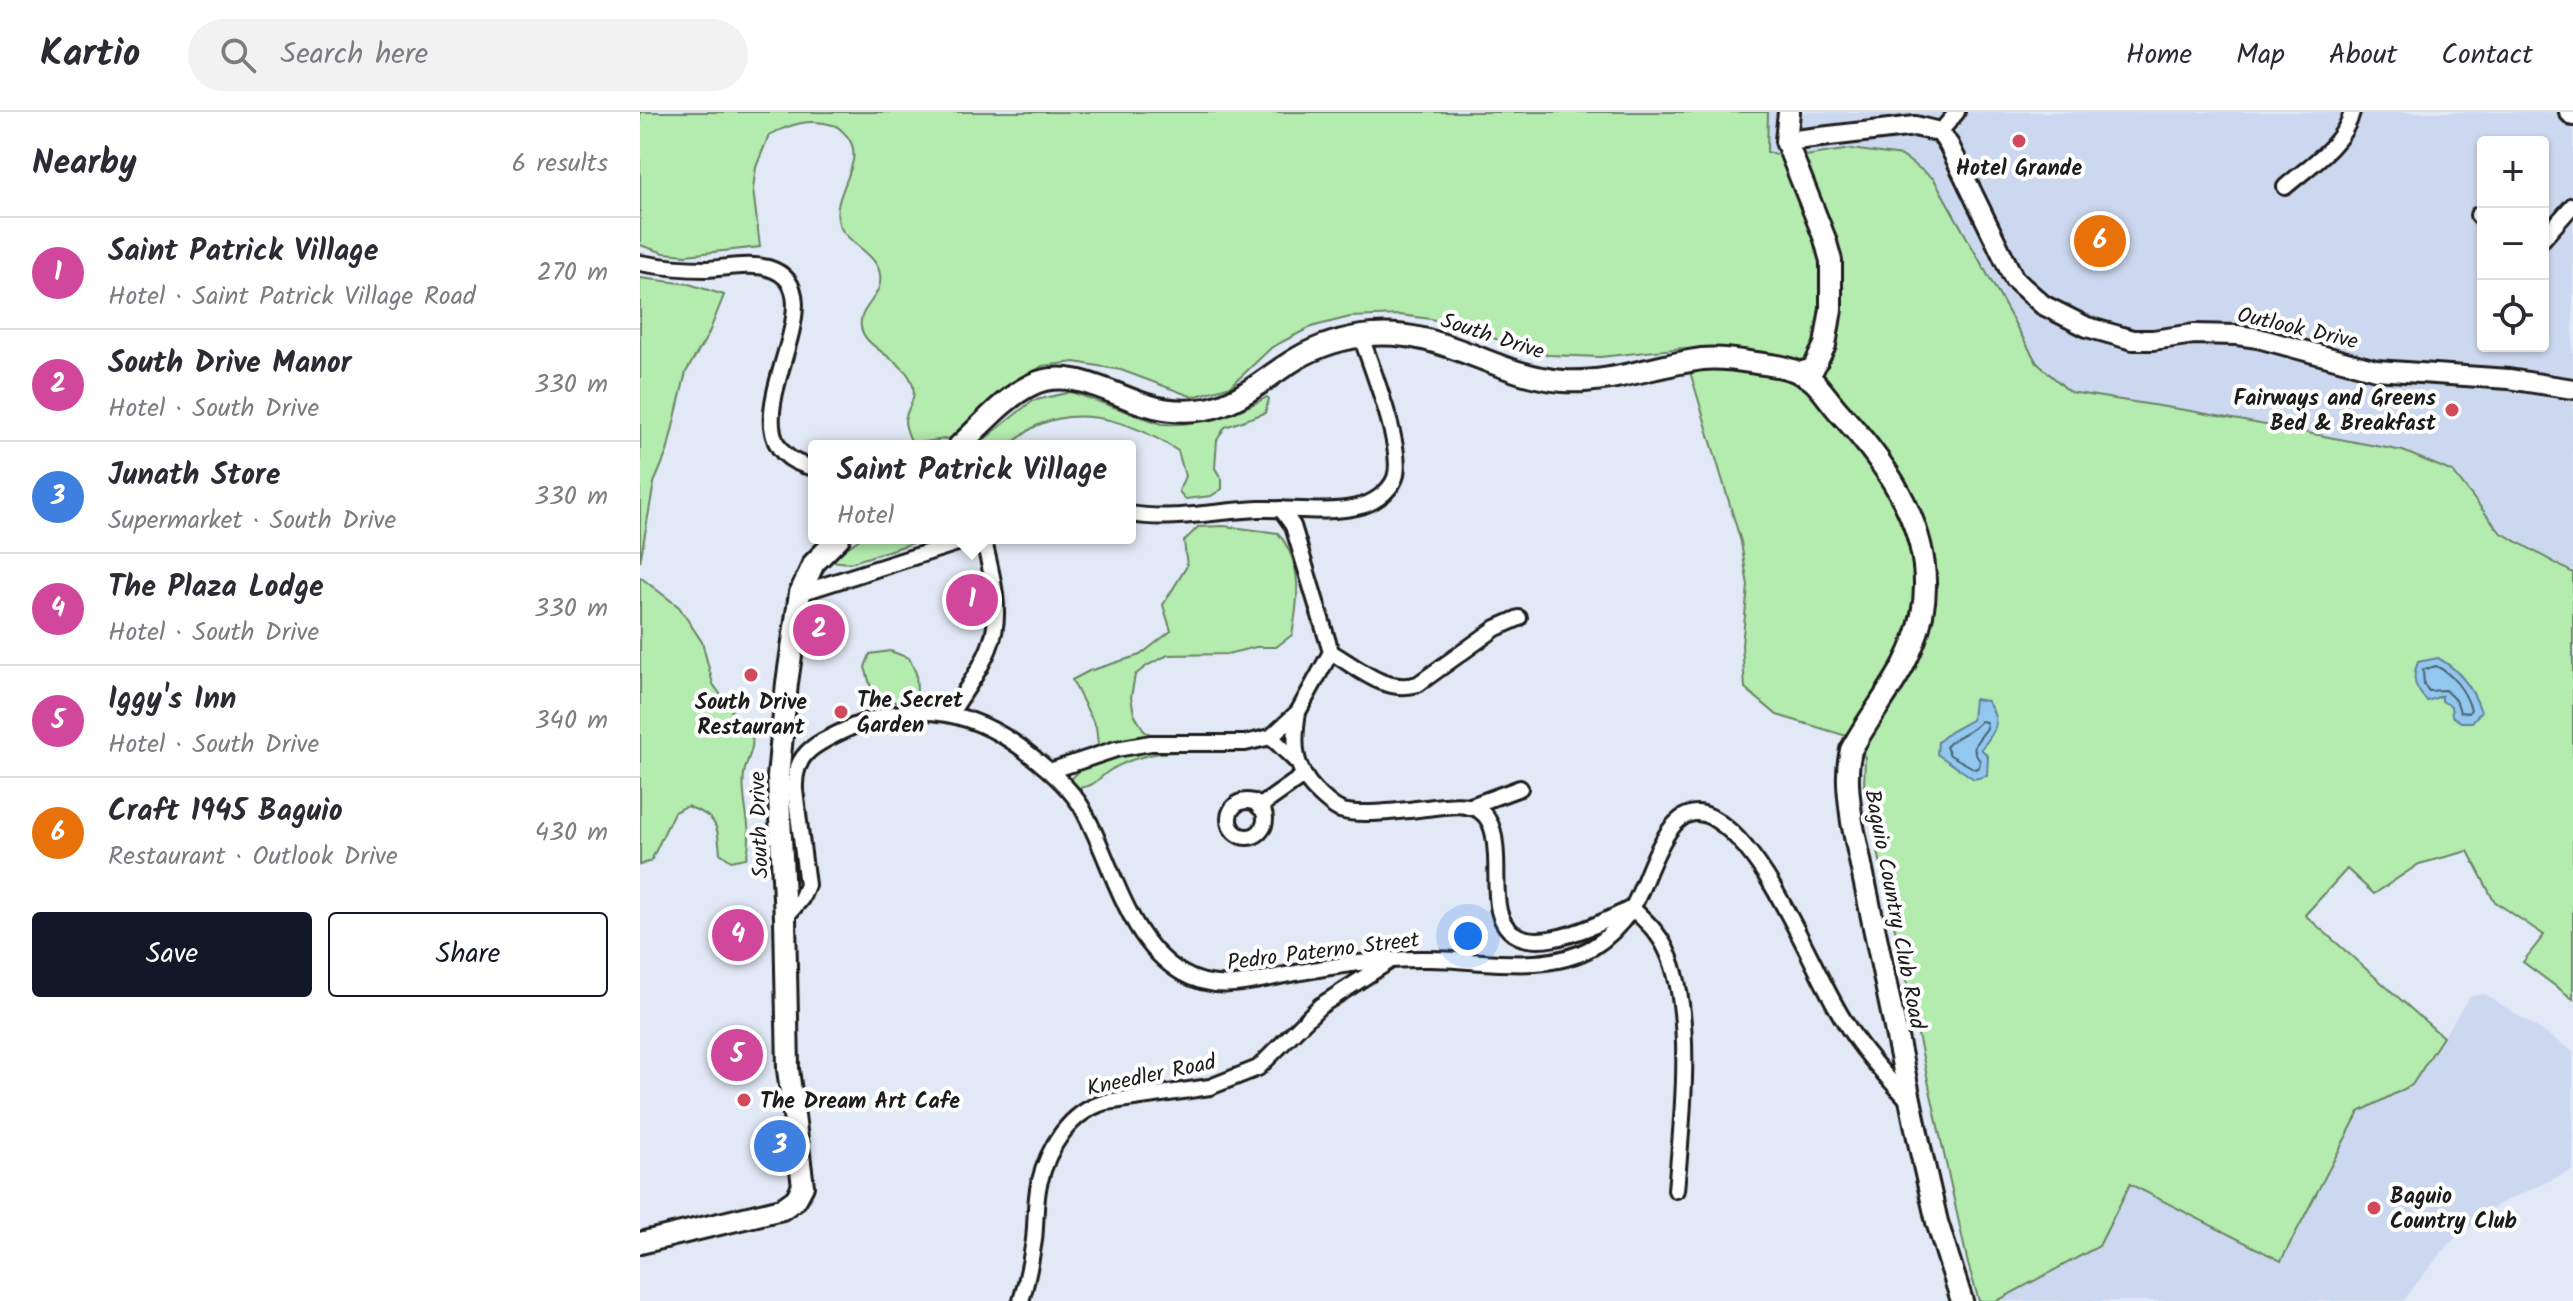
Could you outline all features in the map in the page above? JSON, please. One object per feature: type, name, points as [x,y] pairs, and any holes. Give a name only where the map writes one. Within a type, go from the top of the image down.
[{"type":"main road","points":[[1789,112],[1786,141],[1831,261],[1831,309],[1820,360],[1806,377]]},
{"type":"main road","name":"South Drive","points":[[966,440],[1017,395],[1043,381],[1073,380],[1166,410],[1209,409],[1248,393],[1305,353],[1361,336],[1386,334],[1439,341],[1512,369],[1561,381],[1611,378],[1706,359],[1757,363],[1806,377]]},
{"type":"main road","name":"Baguio Country Club Road","points":[[1806,377],[1861,435],[1894,485],[1918,532],[1925,587],[1922,615],[1906,664],[1863,728],[1851,750],[1847,766],[1852,822],[1904,1091],[1937,1222],[1962,1301]]},
{"type":"main road","name":"South Drive","points":[[640,1243],[782,1209],[796,1199],[803,1186],[788,1069],[778,777],[800,593],[814,563],[833,544]]},
{"type":"street","points":[[1786,141],[1915,126],[1940,132],[1957,112]]},
{"type":"street","points":[[2285,187],[2333,145],[2344,132],[2352,112]]},
{"type":"street","name":"Outlook Drive","points":[[1940,132],[2014,279],[2043,305],[2087,327],[2133,340],[2194,334],[2237,335],[2376,370],[2509,379],[2573,389]]},
{"type":"street","points":[[2549,232],[2573,205]]},
{"type":"street","points":[[640,263],[703,269],[768,268],[783,276],[793,288],[796,303],[794,318],[774,393],[772,426],[780,450],[808,467]]},
{"type":"street","points":[[1136,515],[1171,518],[1249,510],[1358,507],[1386,491],[1395,478],[1394,442],[1361,336]]},
{"type":"street","points":[[1289,510],[1331,652],[1386,685],[1406,687],[1418,684],[1496,628],[1519,618]]},
{"type":"street","points":[[800,593],[954,544]]},
{"type":"street","points":[[950,714],[988,655],[996,628],[996,595],[984,544]]},
{"type":"street","points":[[1050,771],[1116,749],[1151,743],[1245,743],[1271,737],[1298,712],[1331,652]]},
{"type":"street","name":"Pedro Paterno Street","points":[[785,918],[806,892],[807,885],[794,775],[799,761],[825,739],[868,720],[908,712],[950,714],[991,727],[1009,737],[1050,771],[1081,806],[1141,934],[1153,949],[1183,973],[1205,983],[1242,985],[1304,971],[1392,960],[1523,963],[1561,960],[1598,944],[1632,908],[1658,850],[1676,822],[1694,814],[1713,818],[1738,840],[1753,859],[1777,895],[1845,1023],[1904,1091]]},
{"type":"street","points":[[1296,761],[1298,712]]},
{"type":"street","points":[[1271,737],[1296,761],[1303,776],[1323,798],[1340,810],[1352,812],[1456,805],[1479,810],[1493,828],[1499,911],[1504,922],[1520,937],[1545,940],[1561,936],[1632,908],[1655,930],[1676,976],[1680,1001],[1682,1108],[1676,1190]]},
{"type":"street","points":[[1259,807],[1303,776]]},
{"type":"street","points":[[1468,807],[1520,788]]},
{"type":"street","name":"Kneedler Road","points":[[1021,1301],[1034,1237],[1039,1187],[1058,1141],[1078,1114],[1106,1102],[1210,1087],[1258,1068],[1320,1006],[1392,960]]},
{"type":"shaded area","points":[[1768,112],[2573,112],[2573,573],[2500,532],[2453,472],[2192,411],[2070,392],[2037,363],[1934,179],[1902,156],[1851,149],[1792,158],[1766,151]]},
{"type":"shaded area","points":[[2485,994],[2573,1051],[2573,1170],[2499,1204],[2448,1244],[2403,1301],[1997,1301],[2099,1246],[2130,1184],[2281,1260],[2359,1112],[2412,1085],[2470,996]]},
{"type":"green space","points":[[640,112],[1768,112],[1767,152],[1792,158],[1851,149],[1902,156],[1934,179],[2037,363],[2070,392],[2191,411],[2403,451],[2453,472],[2500,532],[2573,573],[2573,999],[2523,962],[2544,935],[2494,901],[2468,851],[2419,864],[2374,894],[2347,869],[2305,915],[2443,1037],[2412,1085],[2359,1112],[2281,1261],[2130,1184],[2099,1246],[1997,1301],[1979,1301],[1968,1264],[1864,787],[1865,757],[1847,736],[1777,715],[1745,688],[1742,645],[1748,586],[1741,542],[1683,348],[1600,357],[1548,355],[1431,319],[1400,315],[1350,317],[1311,327],[1272,347],[1231,386],[1193,397],[1121,370],[1075,362],[1042,366],[1001,394],[951,438],[911,440],[905,421],[913,397],[911,380],[900,366],[869,341],[861,327],[862,315],[878,289],[880,274],[873,260],[842,230],[838,218],[841,194],[853,158],[853,147],[841,129],[808,122],[769,135],[756,167],[753,189],[760,247],[686,255],[664,253],[640,245]]},
{"type":"green space","points":[[640,278],[689,284],[724,295],[708,335],[686,372],[667,452],[654,483],[640,562]]},
{"type":"green space","points":[[1071,392],[1162,424],[1216,418],[1267,397],[1269,399],[1265,413],[1225,427],[1217,440],[1215,468],[1222,480],[1222,489],[1211,496],[1185,499],[1179,491],[1185,476],[1178,451],[1146,433],[1111,420],[1093,417],[1056,419],[1034,427],[1016,440],[983,440],[1032,401]]},
{"type":"green space","points":[[1224,526],[1278,533],[1286,545],[1297,582],[1292,635],[1276,647],[1256,647],[1227,654],[1168,655],[1148,665],[1135,675],[1131,697],[1134,714],[1145,732],[1167,740],[1180,752],[1154,754],[1128,762],[1092,784],[1074,789],[1072,778],[1099,752],[1096,727],[1072,680],[1089,671],[1140,655],[1171,631],[1163,605],[1187,566],[1184,541],[1198,527]]},
{"type":"green space","points":[[853,544],[910,544],[850,563],[829,561]]},
{"type":"green space","points":[[640,577],[679,607],[702,642],[713,684],[731,709],[736,732],[751,731],[752,748],[743,785],[749,837],[746,858],[731,861],[720,853],[714,822],[687,806],[674,812],[651,861],[640,865]]},
{"type":"green space","points":[[890,651],[909,658],[916,673],[917,691],[907,700],[882,704],[874,698],[865,667],[870,654]]},
{"type":"water","points":[[2438,658],[2465,680],[2474,695],[2481,712],[2472,722],[2461,722],[2452,716],[2451,706],[2442,701],[2442,696],[2427,701],[2417,687],[2415,673],[2418,662]]},
{"type":"water","points":[[1974,699],[1987,701],[1996,721],[1981,749],[1988,756],[1987,776],[1974,779],[1937,754],[1938,742],[1972,720]]},
{"type":"place","name":"Hotel Grande","points":[[2019,141]]},
{"type":"place","name":"Craft 1945 Baguio","points":[[2100,241]]},
{"type":"place","name":"Fairways and Greens Bed & Breakfast","points":[[2452,410]]},
{"type":"place","name":"Saint Patrick Village","points":[[972,600]]},
{"type":"place","name":"South Drive Manor","points":[[819,630]]},
{"type":"place","name":"South Drive Restaurant","points":[[751,675]]},
{"type":"place","name":"The Secret Garden","points":[[841,712]]},
{"type":"place","name":"The Plaza Lodge","points":[[738,935]]},
{"type":"place","name":"Iggy's Inn","points":[[737,1055]]},
{"type":"place","name":"The Dream Art Cafe","points":[[744,1100]]},
{"type":"place","name":"Junath Store","points":[[780,1146]]},
{"type":"place","name":"Baguio Country Club","points":[[2374,1208]]}]
